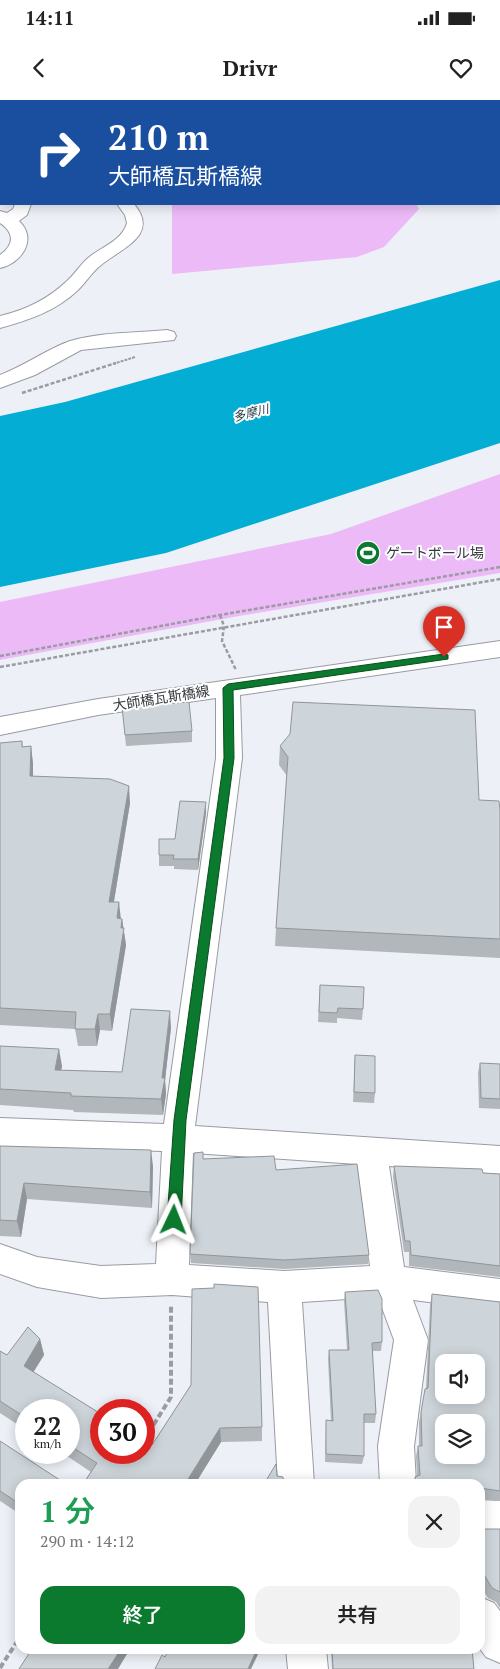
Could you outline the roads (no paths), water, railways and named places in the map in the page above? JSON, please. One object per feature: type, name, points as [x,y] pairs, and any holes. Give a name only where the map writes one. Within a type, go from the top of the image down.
[{"type":"street","points":[[0,263],[14,253],[20,244],[21,236],[4,218],[21,212],[23,205]]},
{"type":"street","points":[[0,322],[38,310],[56,301],[96,260],[125,240],[132,233],[135,220],[132,210],[127,205]]},
{"type":"street","points":[[0,382],[28,371],[75,346],[92,342],[167,336]]},
{"type":"street","name":"大師橋瓦斯橋線","points":[[0,726],[233,681],[500,649]]},
{"type":"street","points":[[172,1279],[178,1138],[229,758],[233,681]]},
{"type":"street","points":[[0,1132],[178,1138],[371,1153],[500,1160]]},
{"type":"street","points":[[371,1153],[389,1281],[411,1340],[396,1446],[398,1479]]},
{"type":"street","points":[[0,1259],[37,1272],[102,1282],[172,1279],[284,1287],[389,1281],[500,1295]]},
{"type":"street","points":[[284,1287],[296,1479]]},
{"type":"street","points":[[485,1519],[500,1520]]},
{"type":"street","points":[[485,1624],[500,1643]]},
{"type":"street","points":[[306,1654],[308,1669]]},
{"type":"water","name":"多摩川","points":[[500,280],[500,443],[166,553],[0,587],[0,416],[65,402]]},
{"type":"place","name":"ゲートボール場","points":[[368,553]]}]
